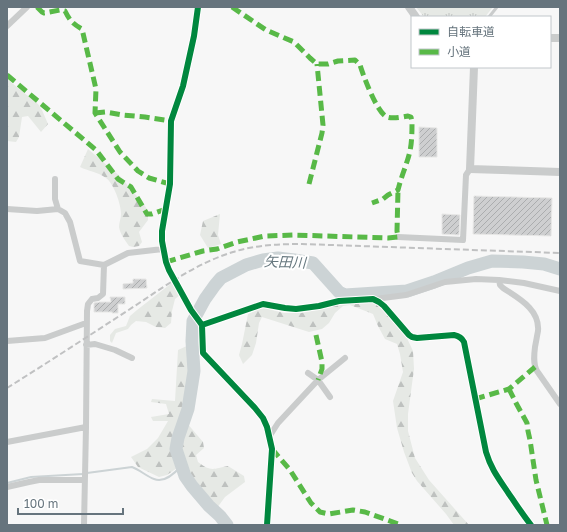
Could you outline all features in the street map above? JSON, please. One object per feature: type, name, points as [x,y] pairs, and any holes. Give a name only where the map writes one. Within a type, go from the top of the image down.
[{"type":"street","points":[[7,26],[28,7]]},
{"type":"street","points":[[198,7],[194,36],[183,86],[171,121],[170,184],[162,231],[163,249],[169,270],[201,324],[203,353],[255,408],[263,418],[267,428],[272,449],[267,525]]},
{"type":"street","points":[[409,7],[415,16]]},
{"type":"street","points":[[398,238],[463,240],[466,175],[470,168],[474,68]]},
{"type":"street","points":[[470,168],[560,172]]},
{"type":"street","points":[[55,179],[55,199],[58,210]]},
{"type":"street","points":[[7,209],[37,211],[58,210],[65,213],[70,222],[80,261],[104,265],[128,254],[163,249]]},
{"type":"street","points":[[84,525],[86,322],[88,304],[92,299],[98,298],[103,294],[104,265]]},
{"type":"street","points":[[201,324],[263,304],[296,309],[339,301],[373,300],[406,295],[444,282],[459,280],[499,280],[524,283],[560,291]]},
{"type":"street","points":[[499,280],[502,288],[524,302],[534,314],[538,330],[535,350],[535,367],[560,404]]},
{"type":"street","points":[[373,300],[380,302],[412,337],[417,338],[454,335],[462,338],[489,463],[531,525]]},
{"type":"street","points":[[7,341],[45,338],[86,322]]},
{"type":"street","points":[[86,345],[96,344],[115,350],[132,358]]},
{"type":"street","points":[[269,437],[278,423],[318,380],[345,358]]},
{"type":"street","points":[[308,373],[318,380],[330,397]]},
{"type":"street","points":[[7,442],[86,427]]},
{"type":"street","points":[[7,487],[39,480],[85,480]]},
{"type":"lane","points":[[490,16],[497,7]]},
{"type":"green space","points":[[416,7],[493,7],[486,16],[423,16]]},
{"type":"green space","points":[[7,79],[38,104],[48,124],[41,132],[28,116],[22,117],[19,137],[16,142],[7,141]]},
{"type":"green space","points":[[88,149],[122,178],[142,201],[148,211],[148,220],[139,232],[142,242],[139,246],[129,246],[120,232],[120,205],[114,189],[109,181],[100,174],[80,167]]},
{"type":"green space","points":[[220,214],[218,235],[221,244],[208,248],[200,235],[203,221]]},
{"type":"green space","points":[[173,282],[180,295],[175,299],[171,323],[165,328],[156,327],[146,322],[136,321],[128,329],[116,333],[112,343],[110,341],[110,335],[115,329],[126,326],[130,316]]},
{"type":"green space","points":[[341,303],[374,303],[382,309],[406,336],[413,351],[414,369],[408,414],[408,431],[415,458],[429,480],[469,525],[454,525],[412,473],[397,428],[393,401],[403,372],[400,354],[397,344],[385,339],[373,314],[350,305],[343,306],[322,329],[309,332],[262,317],[259,323],[256,343],[252,355],[243,364],[239,355],[248,314],[264,308],[284,313],[301,313]]},
{"type":"green space","points":[[189,345],[190,368],[181,416],[203,442],[204,448],[196,455],[198,462],[212,469],[228,466],[244,476],[245,482],[225,497],[217,508],[183,464],[167,475],[159,477],[138,467],[131,457],[147,449],[158,438],[168,421],[153,421],[151,417],[169,414],[166,404],[151,402],[152,399],[175,401],[178,350]]},
{"type":"building","points":[[419,127],[437,128],[437,157],[419,157]]},
{"type":"building","points":[[474,196],[552,198],[551,236],[473,234]]},
{"type":"building","points":[[442,214],[460,215],[459,235],[442,234]]},
{"type":"building","points":[[133,279],[146,279],[147,288],[123,289],[123,284],[133,283]]},
{"type":"building","points":[[110,297],[125,297],[125,304],[118,304],[118,313],[94,312],[94,303],[111,302]]},
{"type":"waterway","name":"矢田川","points":[[227,525],[209,506],[185,476],[176,449],[178,438],[188,409],[194,371],[192,341],[193,321],[205,299],[221,278],[246,265],[263,260],[278,258],[294,260],[313,263],[339,292],[345,295],[407,291],[468,268],[492,261],[544,264],[560,269]]},
{"type":"waterway","points":[[87,473],[132,467],[154,479],[162,480],[181,466]]},
{"type":"waterway","points":[[7,483],[31,477],[83,474]]},
{"type":"railway","points":[[7,388],[191,270],[219,257],[241,250],[267,245],[302,244],[560,253]]},
{"type":"marked path","points":[[37,7],[44,13],[60,10],[65,11],[72,22],[82,29],[96,89],[95,113],[120,152],[138,171],[149,178],[170,184]]},
{"type":"marked path","points":[[232,7],[266,30],[294,42],[317,64],[355,60],[360,65],[371,93],[383,114],[389,118],[411,117],[412,132],[410,151],[398,190],[383,199],[372,203]]},
{"type":"marked path","points":[[309,184],[323,125],[317,64]]},
{"type":"marked path","points":[[7,75],[96,150],[118,179],[131,187],[147,214],[152,214],[166,209]]},
{"type":"marked path","points":[[95,113],[106,112],[171,121]]},
{"type":"marked path","points":[[166,262],[203,251],[217,249],[237,242],[265,236],[293,235],[398,237],[398,190]]},
{"type":"marked path","points":[[316,335],[322,362],[322,369],[318,380]]},
{"type":"marked path","points":[[475,399],[509,389],[535,367]]},
{"type":"marked path","points":[[509,389],[527,423],[536,480],[547,525]]},
{"type":"marked path","points":[[272,449],[290,470],[311,503],[320,512],[329,514],[353,510],[365,512],[401,525]]},
{"type":"cycle path","points":[[198,7],[194,36],[183,86],[171,121],[170,184],[162,231],[162,241],[169,270],[191,310],[202,325],[203,353],[255,408],[263,418],[267,427],[272,449],[267,525]]},
{"type":"cycle path","points":[[202,325],[263,304],[296,309],[319,306],[339,301],[373,299],[384,306],[412,337],[417,338],[454,335],[460,337],[464,342],[488,458],[499,479],[531,525]]}]
